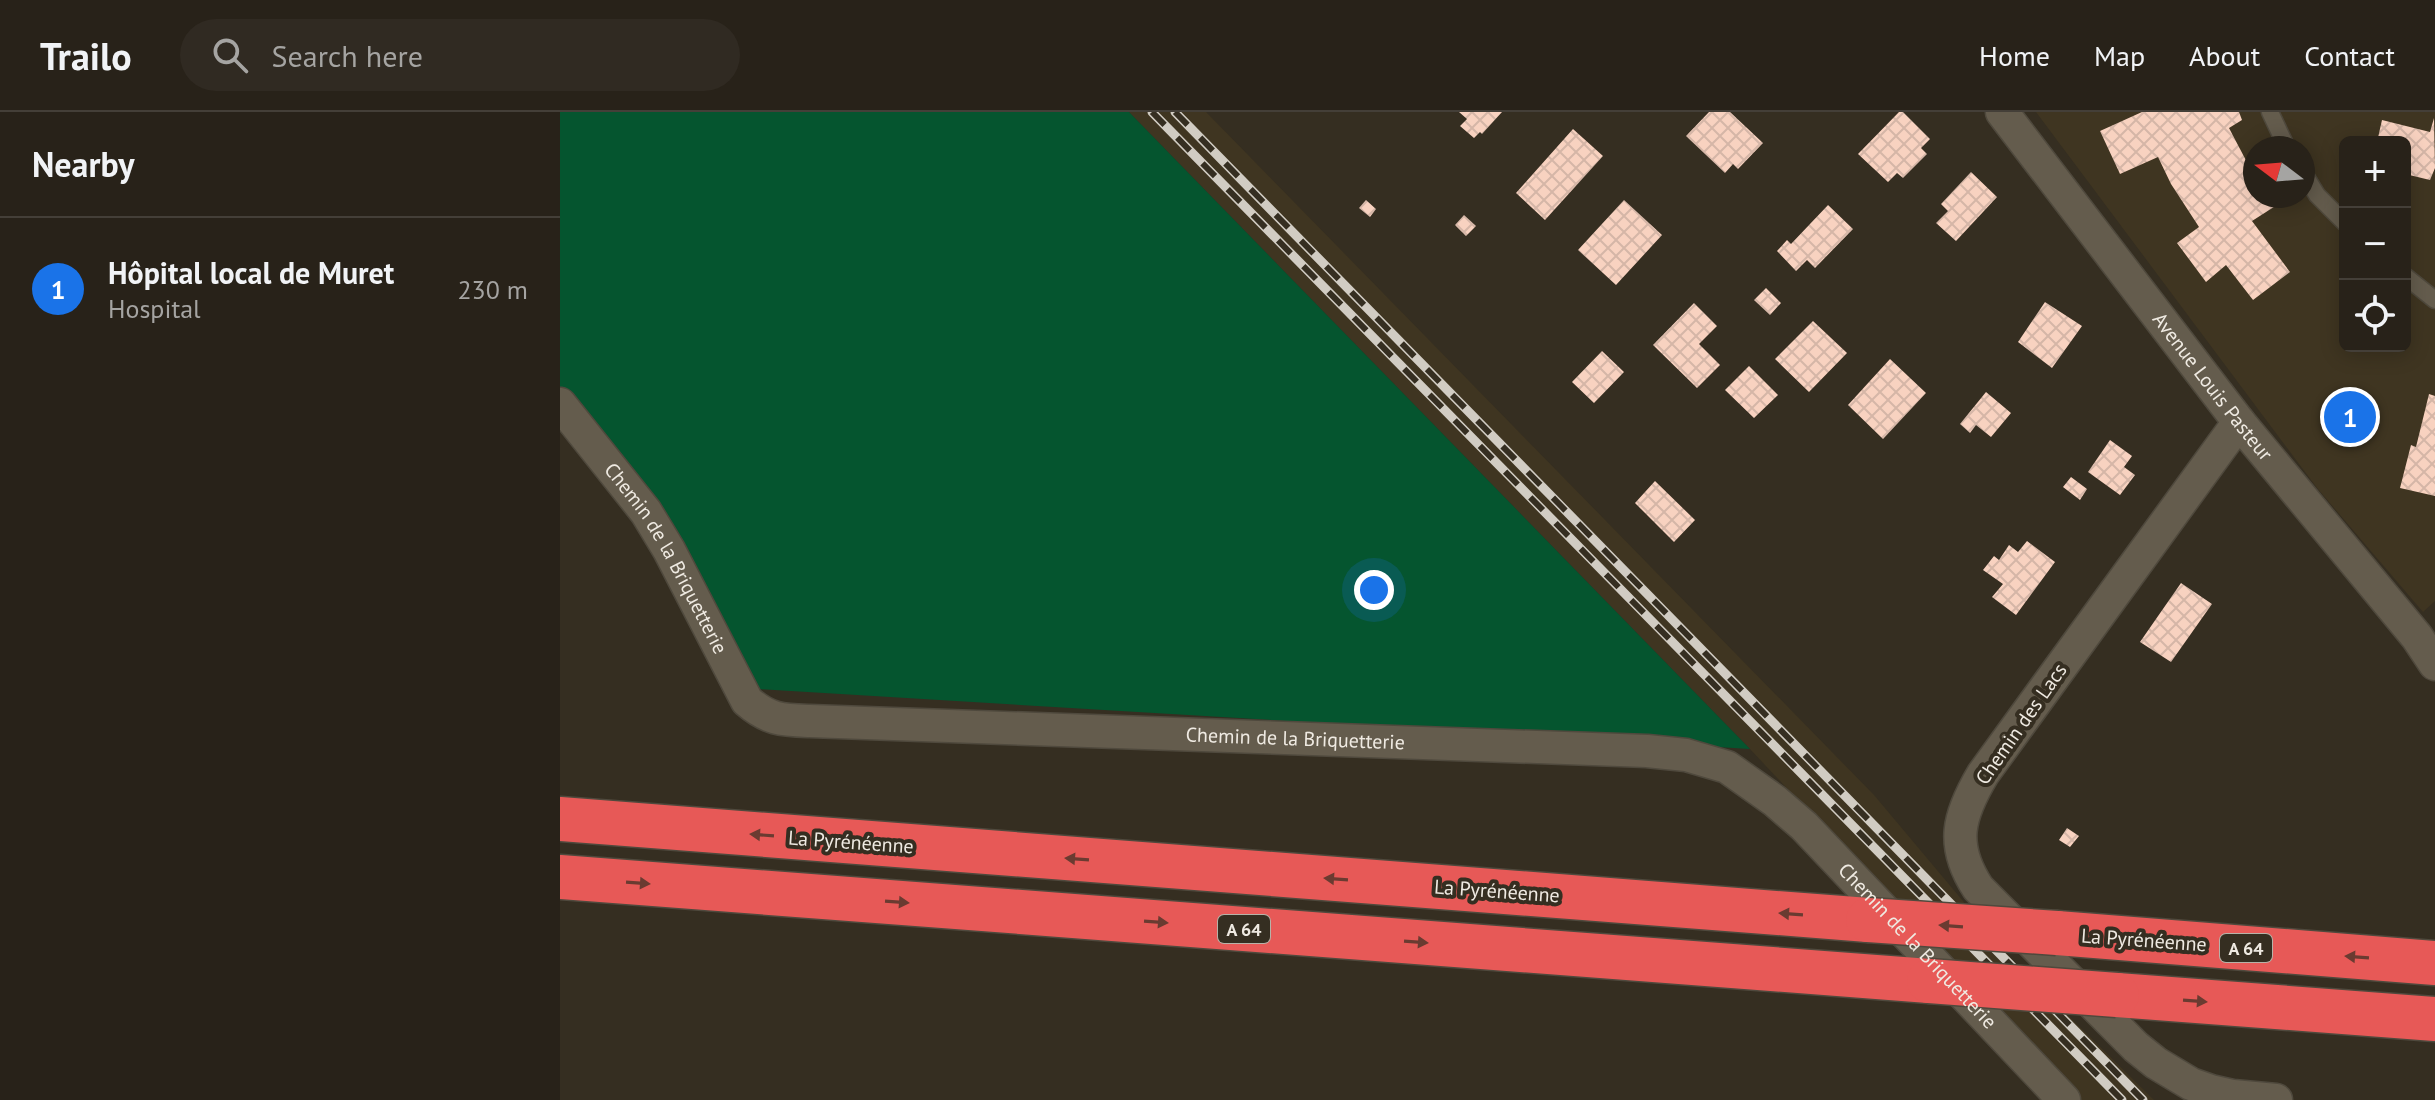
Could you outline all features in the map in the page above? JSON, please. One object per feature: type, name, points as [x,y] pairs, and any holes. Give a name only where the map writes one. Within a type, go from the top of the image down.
[{"type":"highway","name":"La Pyrénéenne","points":[[560,819],[2435,963]]},
{"type":"highway","name":"A 64","points":[[560,877],[2435,1019]]},
{"type":"street","name":"Avenue Louis Pasteur","points":[[2002,112],[2239,422],[2426,629],[2435,664]]},
{"type":"street","name":"Chemin de la Briquetterie","points":[[560,404],[646,512],[747,701],[762,714],[777,720],[1647,751],[1707,760],[1727,767],[1752,784],[1804,826],[2064,1100]]},
{"type":"street","name":"Chemin des Lacs","points":[[2239,422],[1983,774],[1970,796],[1960,836],[1961,855],[1978,888],[2136,1047],[2174,1076],[2191,1084],[2233,1096],[2276,1100]]},
{"type":"lane","points":[[2270,112],[2281,136]]},
{"type":"lane","points":[[2315,192],[2339,217]]},
{"type":"lane","points":[[2411,280],[2433,295]]},
{"type":"shaded area","points":[[1129,112],[1206,112],[1874,795],[2015,963],[2154,1100],[2079,1100],[1750,749]]},
{"type":"shaded area","points":[[2036,112],[2435,112],[2435,601],[2423,612],[2317,488]]},
{"type":"green space","points":[[560,112],[1129,112],[1750,749],[757,689],[560,393]]},
{"type":"building","points":[[1459,112],[1502,112],[1482,134],[1480,132],[1474,138],[1460,126],[1467,119]]},
{"type":"building","points":[[1709,112],[1730,112],[1763,143],[1738,169],[1733,164],[1725,173],[1686,136]]},
{"type":"building","points":[[1899,112],[1903,112],[1930,139],[1921,148],[1927,154],[1903,178],[1897,173],[1888,182],[1858,154]]},
{"type":"building","points":[[2142,112],[2239,112],[2242,120],[2229,128],[2243,155],[2243,208],[2272,208],[2252,221],[2290,272],[2253,300],[2226,265],[2206,282],[2177,243],[2199,227],[2171,184],[2158,157],[2120,174],[2100,131]]},
{"type":"building","points":[[2434,118],[2435,168],[2430,180],[2411,175],[2411,136],[2378,136],[2382,120],[2430,132]]},
{"type":"building","points":[[1573,129],[1603,156],[1545,220],[1516,193]]},
{"type":"building","points":[[1971,172],[1997,197],[1956,241],[1936,223],[1948,211],[1941,204]]},
{"type":"building","points":[[1366,200],[1376,209],[1370,217],[1359,208]]},
{"type":"building","points":[[1624,200],[1662,235],[1616,285],[1578,250]]},
{"type":"building","points":[[1828,205],[1853,229],[1815,268],[1807,260],[1796,271],[1777,251],[1787,240],[1791,244]]},
{"type":"building","points":[[1464,215],[1476,226],[1466,236],[1455,225]]},
{"type":"building","points":[[1766,288],[1781,303],[1770,315],[1754,300]]},
{"type":"building","points":[[2045,302],[2082,326],[2052,368],[2018,342]]},
{"type":"building","points":[[1694,303],[1717,326],[1699,344],[1720,365],[1697,388],[1653,345]]},
{"type":"building","points":[[1813,321],[1847,353],[1809,392],[1775,359]]},
{"type":"building","points":[[1602,351],[1624,372],[1594,403],[1572,382]]},
{"type":"building","points":[[1890,359],[1926,393],[1883,439],[1848,405]]},
{"type":"building","points":[[1749,366],[1778,395],[1754,418],[1725,390]]},
{"type":"building","points":[[1986,392],[2011,413],[1991,437],[1976,425],[1970,433],[1960,424]]},
{"type":"building","points":[[2429,394],[2435,396],[2435,496],[2400,488],[2411,445],[2416,447]]},
{"type":"building","points":[[2110,440],[2132,456],[2124,467],[2135,475],[2120,495],[2088,472]]},
{"type":"building","points":[[2071,477],[2087,489],[2080,500],[2063,487]]},
{"type":"building","points":[[1655,481],[1695,520],[1674,542],[1635,503]]},
{"type":"building","points":[[2027,541],[2055,562],[2016,615],[1992,597],[2003,584],[1983,570],[1994,556],[1999,560],[2009,545],[2018,552]]},
{"type":"building","points":[[2181,583],[2212,604],[2171,662],[2140,642]]},
{"type":"building","points":[[2067,828],[2079,836],[2070,847],[2059,840]]},
{"type":"railway","points":[[1152,112],[2122,1100]]},
{"type":"railway","points":[[1175,112],[2143,1100]]},
{"type":"place","name":"Hôpital local de Muret","points":[[2350,417]]}]
